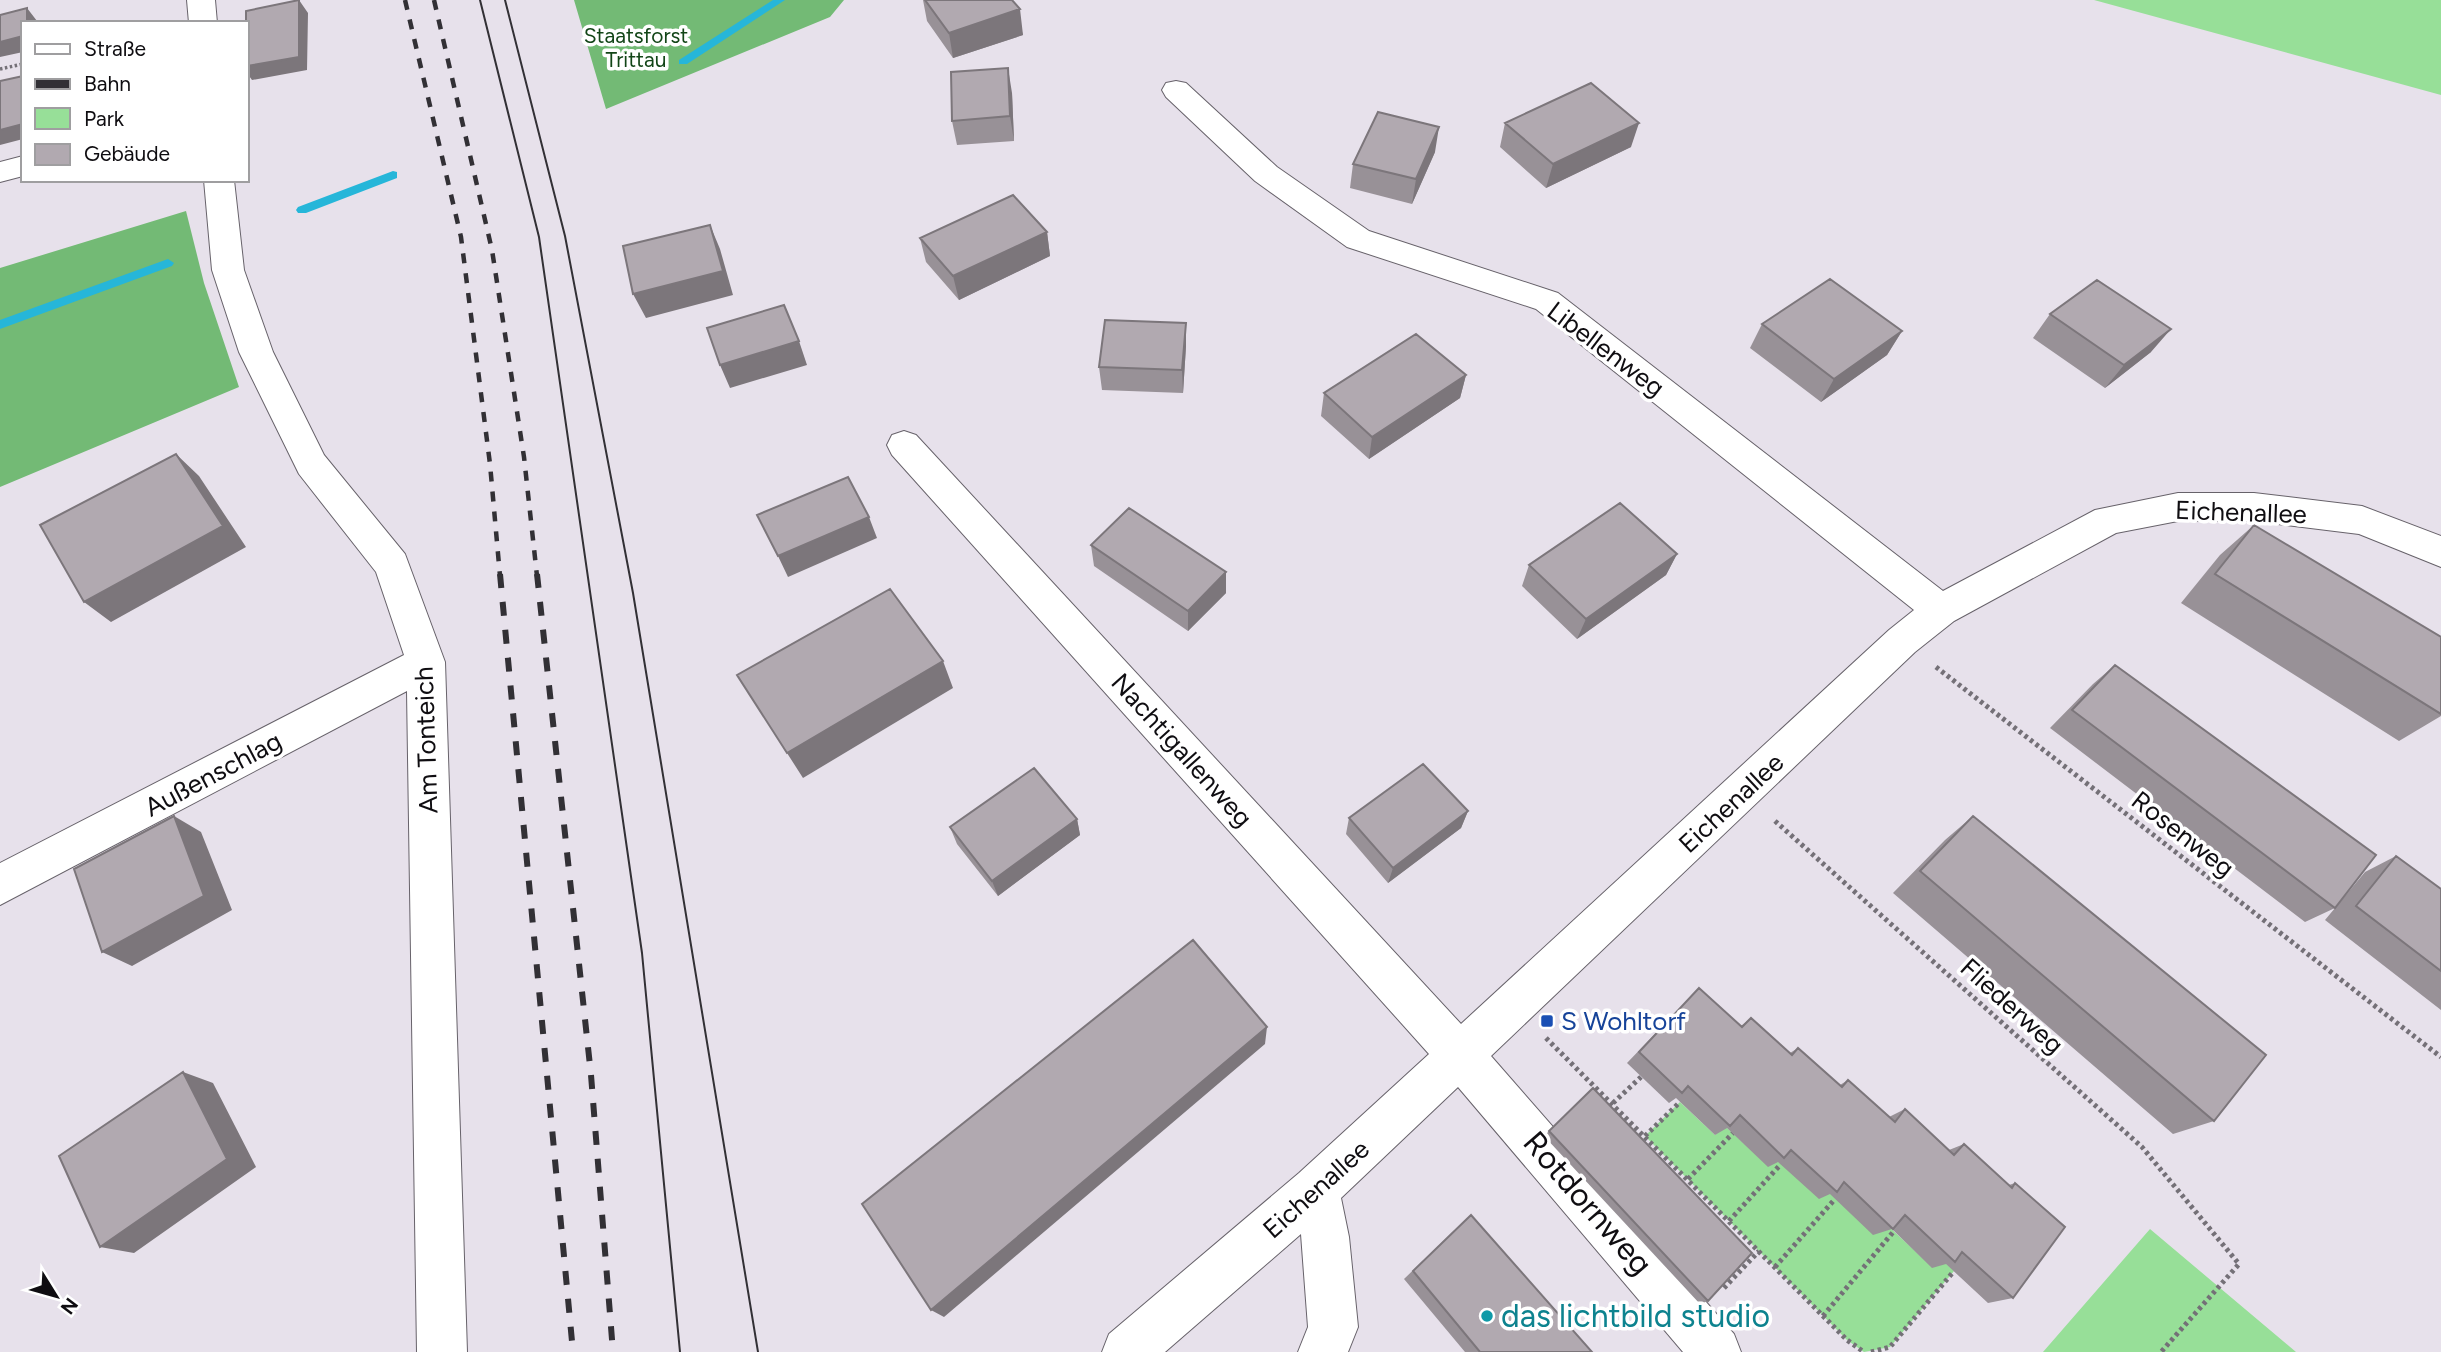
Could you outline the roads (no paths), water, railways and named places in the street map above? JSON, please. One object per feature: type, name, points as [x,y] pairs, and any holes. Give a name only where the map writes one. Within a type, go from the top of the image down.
[{"type":"street","points":[[201,0],[203,21]]},
{"type":"street","name":"Libellenweg","points":[[1176,90],[1266,174],[1358,239],[1547,301],[1941,610]]},
{"type":"street","points":[[0,172],[21,167]]},
{"type":"street","name":"Am Tonteich","points":[[219,182],[228,270],[256,352],[311,464],[392,565],[426,662],[442,1352]]},
{"type":"street","name":"Nachtigallenweg","points":[[904,445],[1459,1054]]},
{"type":"street","name":"Eichenallee","points":[[1127,1352],[1316,1190],[1902,641],[1941,610],[2108,520],[2178,507],[2255,507],[2362,520],[2441,552]]},
{"type":"street","name":"Außenschlag","points":[[0,886],[426,662]]},
{"type":"street","name":"Rotdornweg","points":[[1459,1054],[1716,1352]]},
{"type":"street","points":[[1316,1190],[1325,1237],[1333,1327],[1324,1352]]},
{"type":"waterway","points":[[683,62],[780,0]]},
{"type":"waterway","points":[[302,210],[393,175]]},
{"type":"waterway","points":[[0,325],[168,263]]},
{"type":"tram line","points":[[480,0],[539,237],[642,953],[680,1352]]},
{"type":"tram line","points":[[505,0],[565,236],[633,593],[758,1352]]},
{"type":"railway","points":[[405,0],[461,237],[490,464],[500,576]]},
{"type":"railway","points":[[434,0],[492,250],[524,457],[537,576]]},
{"type":"railway","points":[[500,574],[573,1352]]},
{"type":"railway","points":[[537,574],[591,1075],[613,1352]]},
{"type":"place","name":"S Wohltorf","points":[[1547,1021]]},
{"type":"place","name":"das lichtbild studio","points":[[1487,1316]]},
{"type":"park label","name":"Staatsforst Trittau","points":[[636,47]]}]
